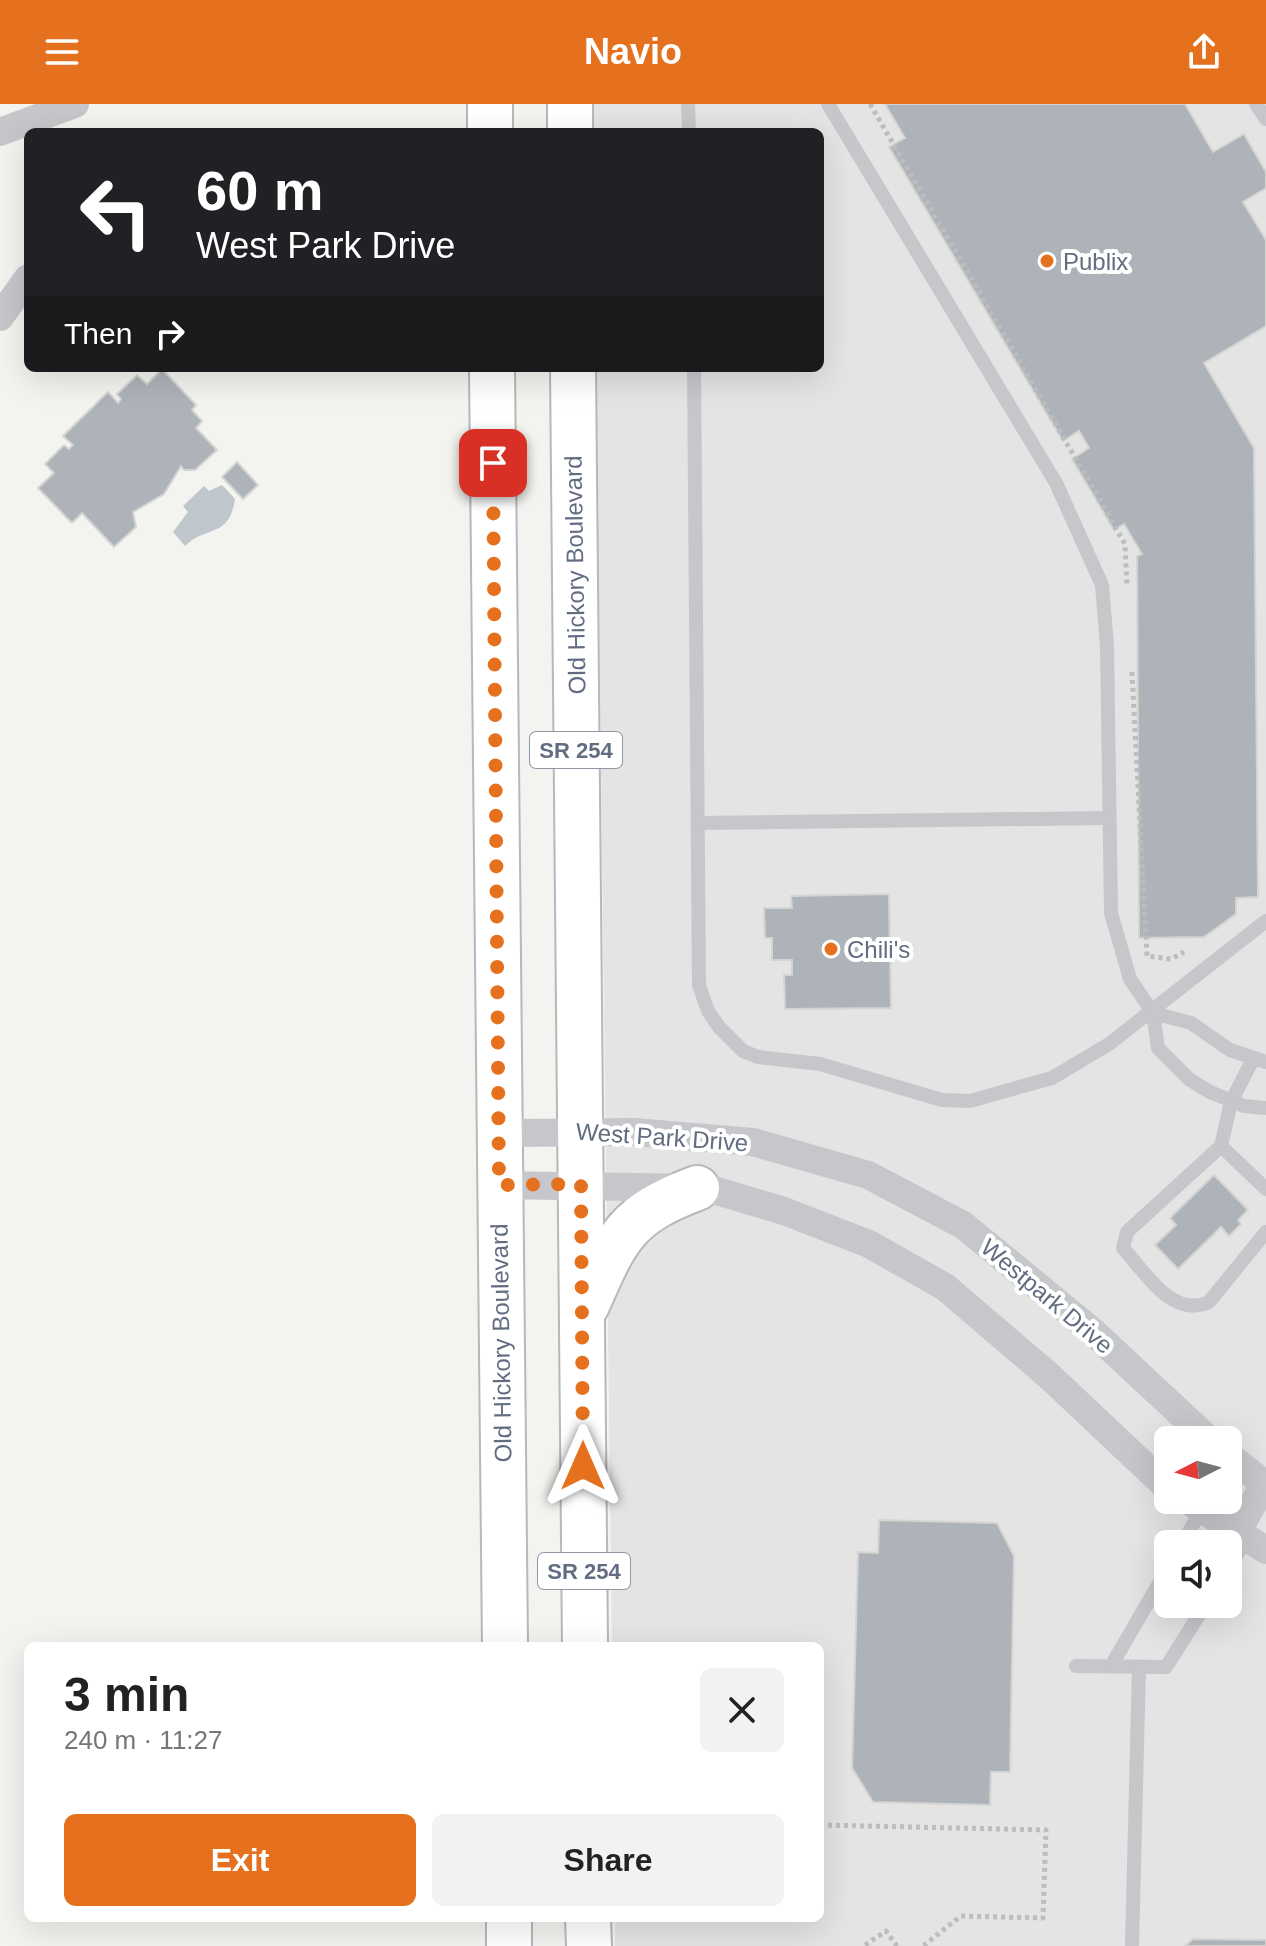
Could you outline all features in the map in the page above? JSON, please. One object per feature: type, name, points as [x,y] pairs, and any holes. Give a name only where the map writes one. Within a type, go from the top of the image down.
[{"type":"main road","points":[[490,104],[490,128]]},
{"type":"main road","points":[[570,104],[570,128]]},
{"type":"main road","name":"Old Hickory Boulevard","points":[[492,372],[505,1642]]},
{"type":"main road","name":"Old Hickory Boulevard","points":[[573,372],[585,1642]]},
{"type":"main road","points":[[582,1318],[613,1246],[635,1219],[660,1202],[697,1188]]},
{"type":"main road","points":[[509,1922],[509,1946]]},
{"type":"main road","points":[[588,1922],[589,1946]]},
{"type":"street","points":[[46,125],[75,104]]},
{"type":"street","points":[[0,132],[24,128]]},
{"type":"street","points":[[0,317],[24,284]]},
{"type":"street","name":"West Park Drive","points":[[499,1133],[580,1131],[753,1142],[868,1175]]},
{"type":"street","name":"Westpark Drive","points":[[868,1175],[963,1225],[1091,1330],[1194,1426]]},
{"type":"street","name":"West Park Drive","points":[[499,1185],[697,1188],[784,1211],[869,1244],[945,1287],[1048,1375],[1154,1475]]},
{"type":"street","points":[[1208,1514],[1250,1540],[1266,1483],[1242,1465]]},
{"type":"lane","points":[[688,104],[689,128]]},
{"type":"lane","points":[[828,104],[1056,483],[1102,585],[1106,632],[1111,913],[1130,979],[1153,1013],[1158,1048],[1190,1080],[1231,1102],[1266,1108]]},
{"type":"lane","points":[[1256,104],[1266,119]]},
{"type":"lane","points":[[694,372],[699,985],[708,1011],[743,1051],[758,1057],[820,1064],[942,1100],[970,1101],[1052,1078],[1153,1013],[1266,921]]},
{"type":"lane","points":[[698,823],[1109,818]]},
{"type":"lane","points":[[1153,1013],[1191,1023],[1230,1050],[1260,1061],[1231,1102],[1221,1146],[1127,1232],[1123,1248],[1175,1304],[1196,1308],[1209,1302],[1266,1232]]},
{"type":"lane","points":[[1221,1146],[1266,1189]]},
{"type":"lane","points":[[1111,1666],[1154,1592]]},
{"type":"lane","points":[[1076,1666],[1166,1667],[1197,1618]]},
{"type":"lane","points":[[1132,1946],[1139,1667]]},
{"type":"path","points":[[824,1825],[1046,1830],[1043,1918],[961,1916],[923,1946]]},
{"type":"path","points":[[865,1945],[886,1931],[897,1946]]},
{"type":"shaded area","points":[[592,104],[1266,104],[1266,1946],[615,1946],[615,1922],[824,1922],[824,1642],[612,1642],[596,372],[824,372],[824,128],[593,128]]},
{"type":"shaded area","points":[[222,485],[235,499],[228,520],[185,546],[173,532],[188,512],[183,506],[204,486],[209,491]]},
{"type":"building","points":[[885,104],[1185,104],[1213,152],[1244,134],[1266,172],[1266,188],[1243,202],[1266,240],[1266,326],[1204,363],[1254,448],[1258,897],[1236,898],[1236,914],[1204,937],[1139,938],[1137,556],[1142,554],[1124,524],[1114,530],[1072,459],[1089,448],[1079,431],[1063,441],[889,147],[905,138]]},
{"type":"building","points":[[159,372],[165,372],[196,405],[192,410],[202,421],[196,428],[217,450],[195,470],[184,470],[181,466],[164,494],[133,512],[136,527],[114,547],[82,513],[72,523],[38,488],[54,473],[45,464],[64,445],[69,449],[73,445],[63,436],[108,392],[118,403],[121,399],[117,394],[137,375],[147,384]]},
{"type":"building","points":[[237,462],[258,485],[243,499],[222,477]]},
{"type":"building","name":"Chili's","points":[[889,894],[891,1008],[785,1009],[784,975],[792,975],[792,960],[772,960],[772,938],[765,938],[764,908],[792,908],[791,896]]},
{"type":"building","points":[[1214,1175],[1248,1210],[1238,1220],[1241,1224],[1229,1236],[1221,1227],[1178,1269],[1155,1245],[1176,1225],[1170,1218]]},
{"type":"building","points":[[879,1520],[997,1523],[1014,1556],[1010,1772],[991,1772],[990,1805],[873,1802],[852,1768],[858,1552],[878,1553]]},
{"type":"building","points":[[1193,1939],[1266,1940],[1266,1946],[1185,1946]]},
{"type":"place","name":"Publix","points":[[1047,261]]},
{"type":"place","name":"Chili's","points":[[831,949]]},
{"type":"route","points":[[493,463],[499,1185],[581,1184],[583,1466]]}]
